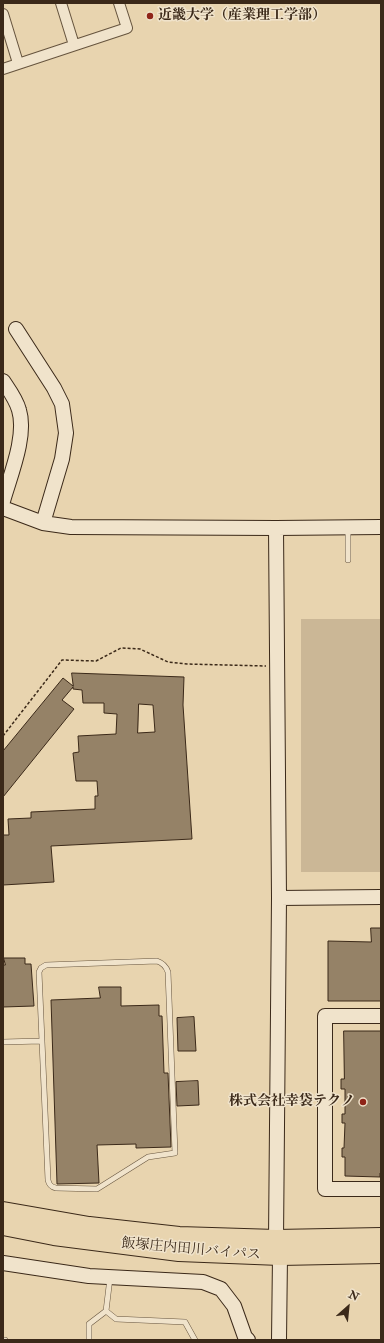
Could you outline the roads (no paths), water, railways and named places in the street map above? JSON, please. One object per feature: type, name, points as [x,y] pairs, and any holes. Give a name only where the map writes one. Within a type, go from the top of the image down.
[{"type":"highway","name":"飯塚庄内田川バイパス","points":[[3,1211],[89,1226],[179,1236],[276,1239],[381,1237]]},
{"type":"highway","name":"飯塚庄内田川バイパス","points":[[3,1226],[54,1236],[179,1252],[280,1256],[381,1254]]},
{"type":"street","points":[[60,3],[74,45]]},
{"type":"street","points":[[3,69],[127,28],[119,3]]},
{"type":"street","points":[[3,14],[18,64]]},
{"type":"street","points":[[16,329],[54,388],[62,404],[66,433],[62,459],[43,523]]},
{"type":"street","points":[[3,381],[16,402],[20,412],[21,425],[20,441],[3,501]]},
{"type":"street","points":[[3,508],[43,523],[71,527],[381,527]]},
{"type":"street","points":[[276,528],[279,898],[276,1239],[280,1256],[279,1340]]},
{"type":"street","points":[[279,898],[381,897]]},
{"type":"street","points":[[381,1016],[325,1016],[325,1189],[381,1189]]},
{"type":"street","points":[[3,1263],[89,1276],[203,1282],[221,1289],[234,1306],[245,1337],[248,1340]]},
{"type":"lane","points":[[348,528],[348,560]]},
{"type":"lane","points":[[157,961],[162,963],[168,972],[175,1153],[148,1157],[97,1189],[51,1187],[48,1184],[41,1041],[39,972],[42,968],[46,966],[157,961]]},
{"type":"lane","points":[[3,1042],[41,1041]]},
{"type":"lane","points":[[89,1340],[89,1324],[106,1311],[110,1277]]},
{"type":"lane","points":[[106,1311],[116,1319],[185,1322],[195,1340]]},
{"type":"place","name":"近畿大学（産業理工学部）","points":[[150,16]]},
{"type":"place","name":"株式会社幸袋テクノ","points":[[363,1102]]}]
